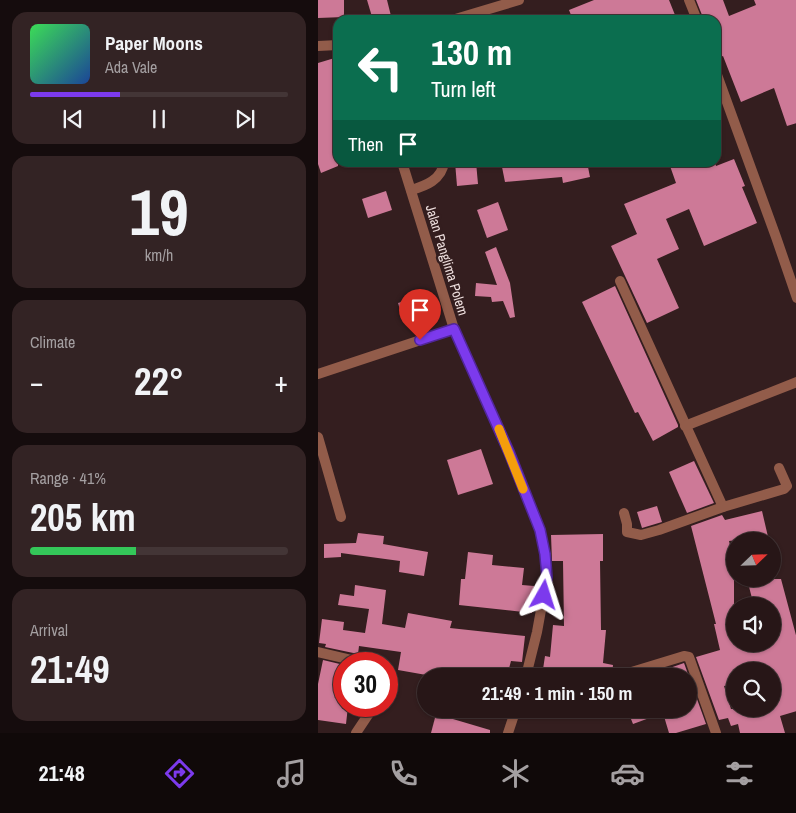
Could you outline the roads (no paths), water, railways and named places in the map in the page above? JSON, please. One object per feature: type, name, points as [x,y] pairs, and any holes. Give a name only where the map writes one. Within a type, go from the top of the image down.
[{"type":"street","points":[[469,15],[520,0]]},
{"type":"street","points":[[689,0],[695,15]]},
{"type":"street","points":[[318,46],[333,45]]},
{"type":"street","points":[[721,86],[796,298]]},
{"type":"street","name":"Jalan Panglima Polem","points":[[404,167],[454,329],[509,452],[540,530],[547,577],[528,668]]},
{"type":"street","points":[[411,190],[425,186],[433,181],[440,174],[442,167]]},
{"type":"street","points":[[620,281],[723,507]]},
{"type":"street","points":[[318,374],[454,329]]},
{"type":"street","points":[[685,426],[796,382]]},
{"type":"street","points":[[318,438],[341,516]]},
{"type":"street","points":[[624,514],[627,532],[641,535],[659,530],[723,507],[784,489],[787,486],[779,468]]},
{"type":"street","points":[[318,652],[333,656]]},
{"type":"street","points":[[645,668],[684,656],[689,657],[693,668]]},
{"type":"street","points":[[697,680],[716,733]]},
{"type":"street","points":[[356,733],[367,717]]},
{"type":"street","points":[[508,733],[513,718]]}]
